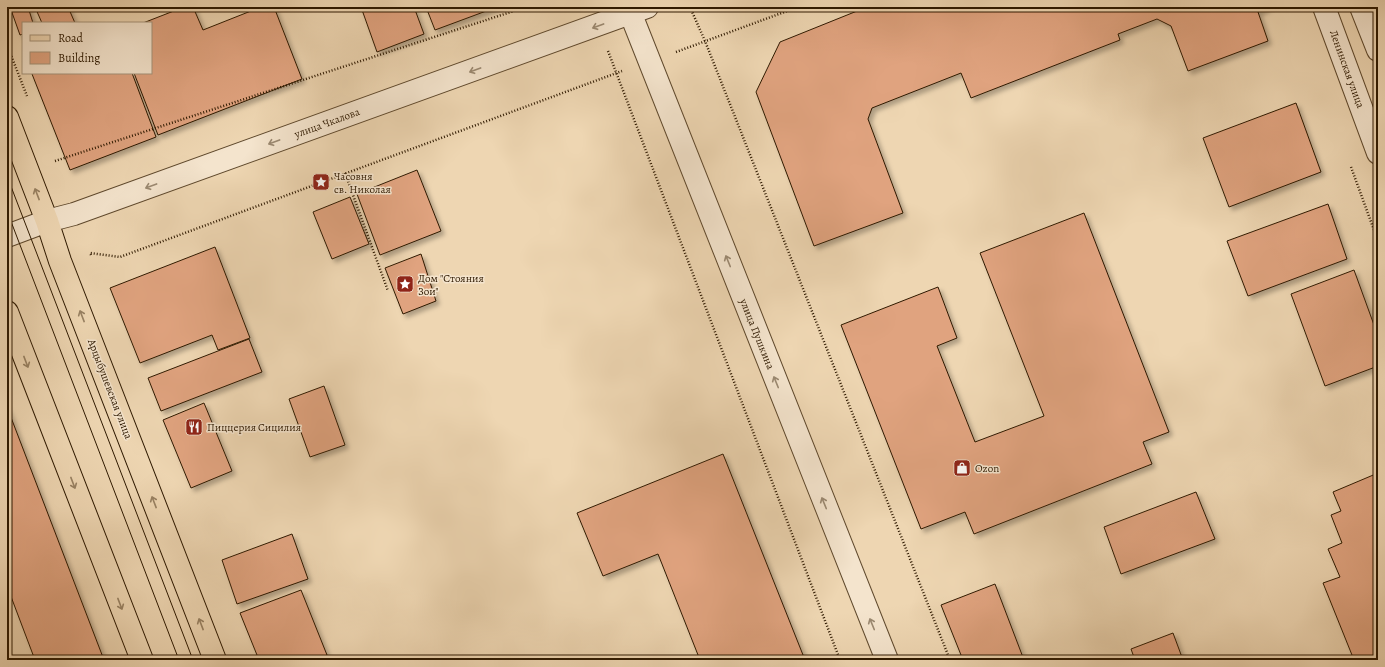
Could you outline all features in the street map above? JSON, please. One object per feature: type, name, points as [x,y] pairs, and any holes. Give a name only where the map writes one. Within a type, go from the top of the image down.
[{"type":"main road","name":"Арцыбушевская улица","points":[[7,117],[47,221],[60,261],[215,660]]},
{"type":"main road","points":[[7,312],[142,660]]},
{"type":"street","name":"Ленинская улица","points":[[1324,7],[1378,153]]},
{"type":"street","points":[[1362,7],[1378,50]]},
{"type":"street","name":"улица Пушкина","points":[[635,9],[649,62],[886,660]]},
{"type":"street","name":"улица Чкалова","points":[[7,236],[47,221],[74,214],[635,9]]},
{"type":"path","points":[[53,161],[526,7]]},
{"type":"path","points":[[690,7],[950,660]]},
{"type":"path","points":[[90,252],[120,257],[798,7]]},
{"type":"path","points":[[616,73],[840,660]]},
{"type":"path","points":[[345,173],[388,291]]},
{"type":"building","points":[[10,7],[28,7],[33,22],[22,22],[22,34],[20,35]]},
{"type":"building","points":[[35,7],[68,7],[75,22],[42,22]]},
{"type":"building","points":[[184,7],[193,7],[203,30],[261,7],[274,7],[302,79],[158,135],[134,74],[152,74],[152,22],[146,22]]},
{"type":"building","points":[[361,7],[414,7],[424,34],[377,52]]},
{"type":"building","points":[[426,7],[497,7],[435,30]]},
{"type":"building","points":[[867,7],[1267,7],[1258,12],[1268,41],[1188,71],[1171,26],[1157,19],[1118,34],[1120,40],[971,98],[961,73],[872,108],[868,119],[903,213],[814,246],[756,92],[780,42]]},
{"type":"building","points":[[32,74],[132,74],[156,137],[70,170]]},
{"type":"building","points":[[1296,103],[1321,172],[1229,207],[1203,138]]},
{"type":"building","points":[[417,170],[441,231],[380,255],[357,194]]},
{"type":"building","points":[[350,197],[369,244],[332,259],[313,212]]},
{"type":"building","points":[[1328,204],[1347,259],[1248,296],[1227,241]]},
{"type":"building","points":[[1084,213],[1169,432],[1143,442],[1152,464],[974,534],[965,512],[921,529],[841,325],[938,287],[957,338],[937,346],[975,442],[1044,416],[980,253]]},
{"type":"building","points":[[215,247],[250,338],[218,350],[212,335],[140,363],[110,288]]},
{"type":"building","points":[[421,254],[436,301],[403,314],[385,268]]},
{"type":"building","points":[[1354,270],[1378,336],[1378,366],[1325,386],[1291,294]]},
{"type":"building","points":[[249,339],[262,372],[161,411],[148,378]]},
{"type":"building","points":[[324,386],[345,445],[310,457],[289,399]]},
{"type":"building","points":[[204,403],[232,471],[191,488],[163,420]]},
{"type":"building","points":[[7,407],[104,660],[35,660],[7,586]]},
{"type":"building","points":[[723,454],[805,660],[700,660],[658,554],[603,576],[577,513]]},
{"type":"building","points":[[1378,473],[1378,660],[1354,660],[1323,583],[1340,577],[1328,549],[1342,543],[1331,515],[1341,511],[1333,492]]},
{"type":"building","points":[[1196,492],[1215,539],[1121,574],[1104,527]]},
{"type":"building","points":[[292,534],[308,579],[237,604],[222,560]]},
{"type":"building","points":[[995,584],[1024,660],[963,660],[941,605]]},
{"type":"building","points":[[301,590],[329,660],[259,660],[240,613]]},
{"type":"building","points":[[1173,633],[1183,660],[1135,660],[1131,649]]},
{"type":"tram line","points":[[7,176],[193,660]]},
{"type":"tram line","points":[[7,211],[179,660]]},
{"type":"place","name":"Часовня св. Николая","points":[[321,182]]},
{"type":"place","name":"Дом \"Стояния Зои\"","points":[[405,284]]},
{"type":"place","name":"Пиццерия Сицилия","points":[[194,427]]},
{"type":"place","name":"Ozon","points":[[962,468]]}]
